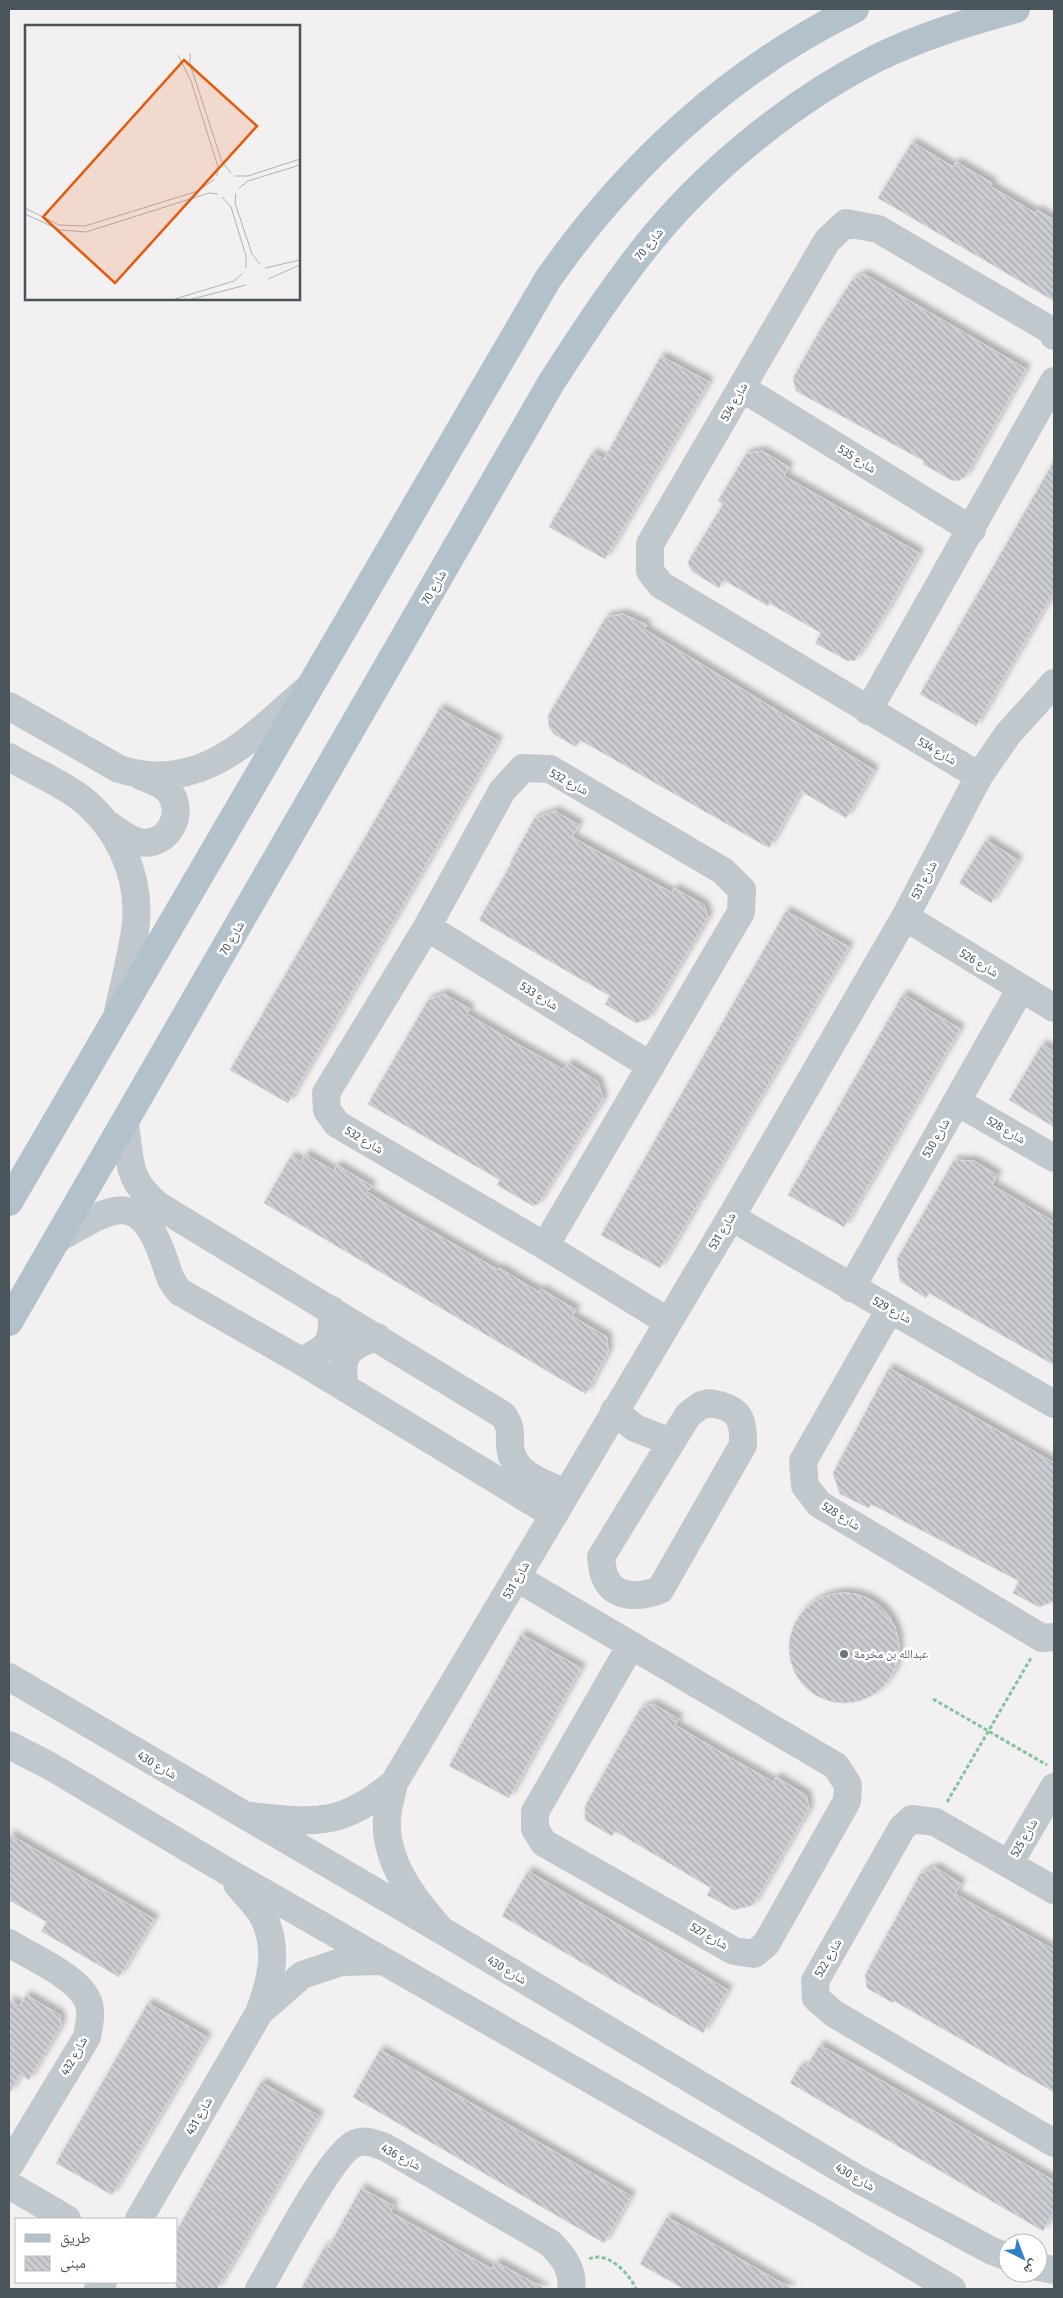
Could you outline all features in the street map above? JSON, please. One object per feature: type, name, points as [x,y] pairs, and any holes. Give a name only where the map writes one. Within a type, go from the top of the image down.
[{"type":"main road","points":[[10,1197],[548,279],[575,240],[610,198],[696,112],[738,79],[787,47],[827,22],[855,9]]},
{"type":"main road","name":"شارع 70","points":[[9,1322],[551,383],[595,316],[656,235],[696,190],[747,146],[832,84],[877,59],[927,36],[1016,9]]},
{"type":"street","name":"شارع 534","points":[[979,776],[661,585],[650,571],[650,544],[827,240],[846,223],[878,229],[1052,331],[1054,336]]},
{"type":"street","points":[[868,711],[972,530],[1054,381]]},
{"type":"street","name":"شارع 535","points":[[742,388],[972,530]]},
{"type":"street","name":"شارع 531","points":[[441,1930],[408,1889],[389,1844],[387,1818],[394,1783],[517,1578],[667,1321],[731,1217],[904,917],[979,776],[1008,734],[1054,683]]},
{"type":"street","points":[[136,774],[154,776],[190,772],[222,759],[236,750],[310,686]]},
{"type":"street","points":[[9,706],[106,763],[162,785],[173,798],[176,815],[170,831],[156,841],[139,842],[105,822],[78,796],[9,757]]},
{"type":"street","name":"شارع 532","points":[[545,1246],[741,912],[742,890],[723,871],[550,769],[523,768],[502,791],[427,927],[326,1092],[327,1110],[337,1124],[545,1246],[667,1321]]},
{"type":"street","points":[[105,822],[125,854],[134,888],[136,906],[136,923],[118,1014]]},
{"type":"street","name":"شارع 526","points":[[904,917],[1054,1008]]},
{"type":"street","name":"شارع 533","points":[[427,927],[650,1066]]},
{"type":"street","name":"شارع 530","points":[[851,1288],[1021,988]]},
{"type":"street","name":"شارع 528","points":[[957,1102],[1054,1158]]},
{"type":"street","points":[[125,1124],[132,1173],[137,1186],[159,1206],[377,1337],[502,1415],[512,1431],[510,1446],[514,1461],[560,1504]]},
{"type":"street","points":[[57,1239],[110,1210],[124,1210],[137,1214],[148,1224],[162,1254],[169,1278],[180,1292],[301,1361],[477,1467],[560,1504]]},
{"type":"street","name":"شارع 529","points":[[731,1217],[1054,1404]]},
{"type":"street","points":[[162,1254],[180,1240],[201,1230]]},
{"type":"street","name":"شارع 528","points":[[890,1309],[803,1461],[805,1486],[819,1504],[1048,1638]]},
{"type":"street","points":[[301,1361],[321,1351],[332,1335],[332,1310]]},
{"type":"street","points":[[345,1387],[342,1370],[346,1355],[356,1344],[377,1337]]},
{"type":"street","points":[[710,1403],[726,1405],[740,1418],[744,1426],[743,1445],[660,1590],[644,1596],[626,1595],[610,1585],[605,1577],[601,1557],[665,1452],[688,1415],[701,1405],[710,1403]]},
{"type":"street","points":[[609,1420],[665,1452]]},
{"type":"street","points":[[477,1467],[493,1461],[510,1446]]},
{"type":"street","name":"شارع 527","points":[[517,1578],[631,1645],[836,1766],[848,1785],[847,1801],[766,1944],[754,1954],[734,1951],[544,1843],[535,1829],[535,1812],[631,1645]]},
{"type":"street","name":"شارع 430","points":[[9,1676],[441,1930],[856,2178],[998,2253]]},
{"type":"street","points":[[9,1744],[952,2289]]},
{"type":"street","name":"شارع 531","points":[[244,1815],[296,1820],[328,1820],[349,1813],[372,1801],[394,1783]]},
{"type":"street","name":"شارع 525","points":[[1009,1864],[1054,1787]]},
{"type":"street","name":"شارع 522","points":[[1054,1890],[935,1822],[912,1819],[902,1828],[815,1981],[816,1998],[833,2013],[1054,2143]]},
{"type":"street","name":"شارع 431","points":[[140,2218],[259,2013],[273,1968],[273,1946],[263,1916],[228,1872]]},
{"type":"street","name":"شارع 432","points":[[9,1943],[73,1982],[87,2000],[90,2017],[86,2038],[9,2166]]},
{"type":"street","name":"شارع 431","points":[[259,2013],[302,1974],[342,1962],[382,1961]]},
{"type":"street","name":"شارع 436","points":[[259,2289],[334,2161],[356,2143],[371,2142],[385,2147],[542,2238],[561,2254],[570,2279]]},
{"type":"street","points":[[9,2184],[65,2218]]},
{"type":"path","points":[[935,1822],[988,1731],[1048,1638]]},
{"type":"path","points":[[933,1699],[1054,1770]]},
{"type":"path","points":[[570,2279],[593,2257],[606,2258],[624,2271],[636,2289]]},
{"type":"building","points":[[912,142],[953,167],[956,162],[992,183],[990,186],[1035,213],[1037,210],[1054,220],[1054,301],[878,198]]},
{"type":"building","points":[[864,274],[1026,369],[965,477],[958,481],[951,480],[923,464],[924,461],[796,391],[793,378],[820,330],[852,280]]},
{"type":"building","points":[[661,356],[709,382],[605,559],[549,527],[592,453],[604,459]]},
{"type":"building","points":[[762,451],[789,467],[784,476],[919,553],[888,609],[855,660],[848,661],[815,643],[821,633],[769,603],[768,606],[724,580],[719,588],[693,572],[689,566],[688,562],[723,504],[718,501],[746,454]]},
{"type":"building","points":[[1054,461],[1054,591],[976,726],[920,694]]},
{"type":"building","points":[[623,614],[647,625],[644,629],[874,770],[846,818],[801,791],[769,848],[580,740],[576,747],[554,734],[549,727],[548,716],[606,617]]},
{"type":"building","points":[[440,708],[498,741],[288,1103],[230,1070]]},
{"type":"building","points":[[555,811],[579,825],[572,837],[672,893],[674,888],[704,905],[708,917],[648,1019],[636,1023],[605,1004],[610,996],[479,920],[534,819]]},
{"type":"building","points":[[986,840],[1018,860],[991,903],[959,883]]},
{"type":"building","points":[[786,911],[849,947],[660,1268],[601,1235]]},
{"type":"building","points":[[444,994],[470,1009],[467,1014],[521,1046],[564,1070],[568,1063],[598,1082],[603,1099],[538,1204],[533,1206],[497,1185],[500,1180],[368,1104],[428,1000]]},
{"type":"building","points":[[903,994],[960,1029],[844,1227],[788,1195]]},
{"type":"building","points":[[1042,1044],[1054,1052],[1054,1127],[1009,1100]]},
{"type":"building","points":[[305,1154],[334,1171],[337,1165],[372,1186],[367,1192],[409,1218],[498,1270],[499,1268],[539,1292],[541,1289],[576,1310],[572,1316],[607,1337],[608,1352],[586,1394],[264,1203],[291,1156],[301,1162]]},
{"type":"building","points":[[954,1160],[974,1161],[997,1175],[992,1185],[1054,1222],[1054,1365],[929,1293],[926,1298],[900,1281],[897,1259]]},
{"type":"building","points":[[889,1368],[1054,1463],[1054,1601],[1039,1607],[1013,1593],[1019,1581],[871,1504],[869,1508],[840,1494],[833,1473]]},
{"type":"building","name":"عبدالله بن مخرمة","points":[[844,1593],[865,1597],[883,1609],[895,1627],[899,1648],[895,1669],[883,1687],[865,1699],[844,1703],[823,1699],[805,1687],[793,1669],[789,1648],[793,1627],[805,1609],[823,1597]]},
{"type":"building","points":[[521,1634],[581,1668],[509,1798],[449,1766]]},
{"type":"building","points":[[653,1704],[679,1719],[675,1725],[773,1782],[776,1777],[806,1795],[809,1809],[753,1905],[734,1910],[707,1895],[711,1888],[615,1831],[612,1836],[585,1820],[585,1806],[640,1709]]},
{"type":"building","points":[[9,1834],[154,1919],[119,1977],[41,1931],[47,1922],[9,1900]]},
{"type":"building","points":[[935,1867],[961,1884],[955,1894],[1054,1950],[1054,2092],[894,2001],[893,2003],[867,1988],[865,1975],[920,1874]]},
{"type":"building","points":[[528,1871],[728,1990],[703,2033],[502,1916]]},
{"type":"building","points":[[26,1995],[60,2015],[61,2025],[29,2080],[20,2075],[9,2094],[9,2000],[20,2006]]},
{"type":"building","points":[[148,2003],[207,2037],[112,2195],[56,2163]]},
{"type":"building","points":[[820,2045],[1054,2181],[1054,2211],[1043,2231],[790,2083],[800,2066],[805,2069]]},
{"type":"building","points":[[380,2050],[631,2196],[604,2243],[353,2097]]},
{"type":"building","points":[[261,2082],[319,2116],[217,2289],[176,2289],[176,2283],[178,2283],[178,2228]]},
{"type":"building","points":[[361,2188],[394,2206],[390,2212],[492,2269],[496,2262],[545,2289],[301,2289],[325,2246],[328,2248]]},
{"type":"building","points":[[667,2217],[792,2289],[684,2289],[640,2264]]},
{"type":"place","name":"عبدالله بن مخرمة","points":[[844,1654]]}]
